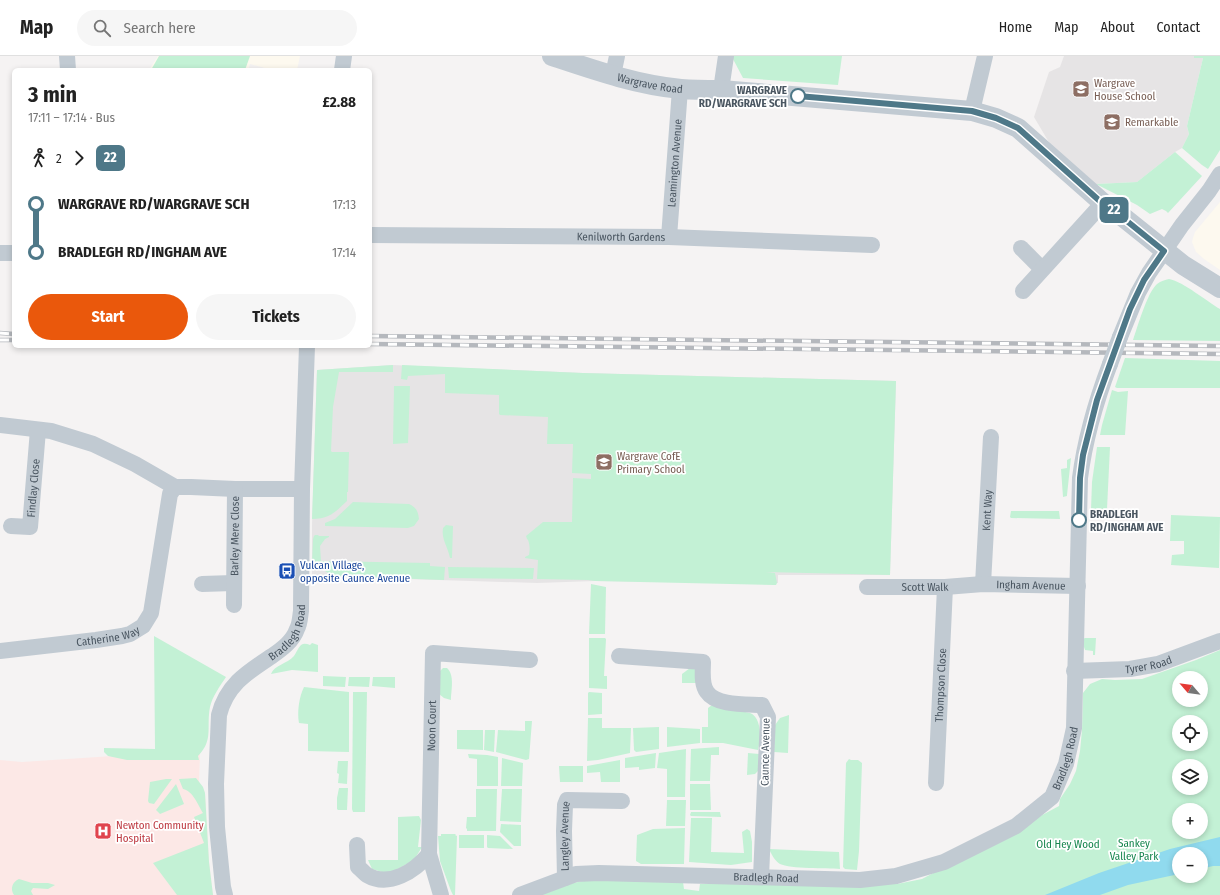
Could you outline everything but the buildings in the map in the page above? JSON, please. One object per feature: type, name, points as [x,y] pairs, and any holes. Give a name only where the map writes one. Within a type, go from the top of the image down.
[{"type":"street","points":[[68,56],[68,68]]},
{"type":"street","points":[[342,68],[344,56]]},
{"type":"street","name":"Wargrave Road","points":[[552,56],[613,75],[645,83],[680,89],[721,90],[972,111],[996,118],[1018,128],[1102,203],[1112,209],[1187,268],[1220,288]]},
{"type":"street","points":[[613,75],[617,56]]},
{"type":"street","points":[[721,90],[726,56]]},
{"type":"street","points":[[972,111],[985,56]]},
{"type":"street","name":"Leamington Avenue","points":[[669,237],[680,89]]},
{"type":"street","name":"Bradlegh Road","points":[[520,895],[576,874],[599,873],[860,880],[896,876],[944,862],[1016,826],[1052,797],[1066,764],[1074,728],[1074,671],[1078,586],[1080,478],[1083,455],[1093,414],[1110,364],[1138,292],[1164,251],[1220,174]]},
{"type":"street","points":[[1023,291],[1102,203]]},
{"type":"street","name":"Kenilworth Gardens","points":[[372,235],[669,237],[872,245]]},
{"type":"street","points":[[1021,248],[1042,269]]},
{"type":"street","points":[[0,253],[12,253]]},
{"type":"street","name":"Bradlegh Road","points":[[225,895],[217,827],[216,779],[220,714],[222,706],[227,693],[242,677],[282,649],[294,636],[298,629],[301,611],[302,489],[307,349]]},
{"type":"street","points":[[0,425],[51,431],[93,444],[135,464],[175,487],[302,489]]},
{"type":"street","name":"Findlay Close","points":[[11,526],[30,527],[38,430]]},
{"type":"street","name":"Kent Way","points":[[983,584],[991,437]]},
{"type":"street","name":"Catherine Way","points":[[0,651],[96,640],[130,634],[143,626],[151,613],[170,494],[175,487]]},
{"type":"street","name":"Barley Mere Close","points":[[234,605],[235,489]]},
{"type":"street","name":"Barley Mere Close","points":[[202,584],[233,583]]},
{"type":"street","name":"Ingham Avenue","points":[[983,584],[1078,586]]},
{"type":"street","name":"Scott Walk","points":[[867,587],[945,587],[983,584]]},
{"type":"street","name":"Thompson Close","points":[[936,783],[945,587]]},
{"type":"street","name":"Tyrer Road","points":[[1074,671],[1130,669],[1158,664],[1220,641]]},
{"type":"street","name":"Noon Court","points":[[441,895],[429,854],[433,653],[530,660]]},
{"type":"street","name":"Caunce Avenue","points":[[619,656],[703,662],[703,681],[707,692],[713,698],[722,702],[762,705],[768,717],[761,877]]},
{"type":"street","name":"Langley Avenue","points":[[565,878],[564,831],[565,804],[567,800],[622,801]]},
{"type":"street","points":[[357,845],[358,867],[367,875],[379,880],[392,879],[404,874],[421,863],[429,854]]},
{"type":"shaded area","points":[[158,56],[300,56],[297,68],[265,68],[250,64],[249,68],[150,68]]},
{"type":"shaded area","name":"Remarkable","points":[[1064,56],[1194,56],[1194,58],[1203,58],[1187,126],[1189,134],[1182,148],[1137,182],[1096,184],[1050,144],[1034,117],[1049,72],[1060,67]]},
{"type":"shaded area","points":[[1220,202],[1220,270],[1196,252],[1192,242],[1195,232]]},
{"type":"shaded area","name":"Wargrave CofE Primary School","points":[[393,365],[583,373],[896,381],[890,575],[778,575],[778,583],[595,581],[537,583],[312,576],[312,526],[317,370]]},
{"type":"shaded area","name":"Newton Community Hospital","points":[[158,753],[200,754],[199,782],[205,793],[209,862],[213,895],[0,895],[0,760],[22,762]]},
{"type":"green space","points":[[159,56],[250,56],[246,68],[152,68]]},
{"type":"green space","points":[[733,56],[842,56],[838,85],[743,78],[733,59]]},
{"type":"green space","points":[[1194,56],[1220,56],[1220,150],[1208,169],[1182,148],[1189,134],[1187,126],[1203,58],[1194,58]]},
{"type":"green space","points":[[1175,152],[1202,176],[1168,213],[1162,209],[1150,214],[1137,205],[1096,184],[1137,182]]},
{"type":"green space","points":[[1169,279],[1188,288],[1220,309],[1220,341],[1133,340],[1143,310],[1153,288],[1158,283]]},
{"type":"green space","points":[[1125,358],[1220,361],[1220,388],[1117,388],[1115,387]]},
{"type":"green space","points":[[393,365],[393,372],[339,372],[333,407],[331,451],[349,452],[347,501],[328,516],[312,519],[317,370]]},
{"type":"green space","name":"Wargrave CofE Primary School","points":[[402,365],[583,373],[896,381],[890,575],[766,572],[775,573],[776,585],[537,579],[538,560],[525,558],[529,555],[530,549],[526,536],[543,522],[572,522],[573,478],[591,479],[591,474],[572,473],[573,444],[547,444],[548,417],[500,415],[499,395],[445,393],[445,374],[408,376],[407,380],[401,379]]},
{"type":"green space","points":[[394,386],[410,386],[408,443],[393,444]]},
{"type":"green space","points":[[1112,390],[1118,392],[1128,391],[1125,435],[1100,435]]},
{"type":"green space","points":[[1097,447],[1110,447],[1107,509],[1091,510],[1092,482]]},
{"type":"green space","points":[[1071,458],[1067,496],[1063,497],[1061,469],[1067,468],[1067,460]]},
{"type":"green space","points":[[353,502],[409,504],[416,510],[419,519],[414,526],[408,528],[325,526],[325,523],[335,519]]},
{"type":"green space","points":[[1011,511],[1059,511],[1060,519],[1011,518]]},
{"type":"green space","points":[[1171,515],[1220,517],[1219,568],[1171,565],[1172,555],[1184,554],[1184,541],[1170,541]]},
{"type":"green space","points":[[446,525],[453,526],[452,558],[450,558],[443,536],[443,528]]},
{"type":"green space","points":[[315,535],[329,536],[320,546],[321,561],[430,563],[430,566],[445,567],[444,580],[333,576],[325,571],[326,565],[312,563],[313,539]]},
{"type":"green space","points":[[448,567],[534,568],[533,579],[449,578]]},
{"type":"green space","points":[[591,584],[606,587],[605,634],[589,634]]},
{"type":"green space","points":[[154,636],[226,677],[212,699],[209,714],[208,739],[203,750],[198,756],[199,760],[127,760],[108,756],[104,752],[104,748],[155,749]]},
{"type":"green space","points":[[589,638],[606,639],[604,676],[607,676],[607,689],[589,688]]},
{"type":"green space","points":[[1096,638],[1095,655],[1093,655],[1093,651],[1085,650],[1083,639]]},
{"type":"green space","points":[[312,643],[318,645],[318,672],[292,670],[271,674],[278,666],[291,659],[301,645],[310,645]]},
{"type":"green space","points":[[1220,650],[1220,895],[541,895],[573,883],[583,881],[620,880],[683,882],[684,889],[699,891],[700,884],[897,884],[922,879],[1059,806],[1060,799],[1070,784],[1076,771],[1082,730],[1083,693],[1090,684],[1102,679],[1142,679]]},
{"type":"green space","points":[[443,668],[447,668],[451,675],[451,700],[444,698],[439,694],[440,671]]},
{"type":"green space","points":[[690,668],[695,669],[699,683],[682,683],[682,674]]},
{"type":"green space","points":[[323,676],[346,677],[345,687],[323,686]]},
{"type":"green space","points":[[349,677],[370,677],[369,687],[348,686]]},
{"type":"green space","points":[[373,677],[395,677],[395,688],[372,686]]},
{"type":"green space","points":[[304,687],[349,692],[349,752],[308,751],[308,724],[299,723],[298,719],[298,709]]},
{"type":"green space","points":[[353,692],[367,692],[365,812],[353,812],[352,809]]},
{"type":"green space","points":[[589,692],[602,693],[602,714],[588,715]]},
{"type":"green space","points":[[712,705],[750,713],[754,716],[757,719],[760,729],[758,750],[723,743],[702,743],[702,727],[708,727],[708,708]]},
{"type":"green space","points":[[789,715],[788,753],[774,752],[775,725],[780,718]]},
{"type":"green space","points":[[588,718],[602,718],[602,728],[631,728],[630,753],[587,761]]},
{"type":"green space","points":[[525,721],[532,721],[529,759],[526,760],[496,752],[498,730],[525,731]]},
{"type":"green space","points":[[659,727],[659,749],[636,752],[634,750],[633,728]]},
{"type":"green space","points":[[667,727],[700,729],[700,743],[667,747]]},
{"type":"green space","points":[[457,730],[483,730],[483,750],[457,749]]},
{"type":"green space","points":[[485,730],[495,730],[494,752],[484,750]]},
{"type":"green space","points":[[719,747],[719,755],[711,755],[710,781],[690,781],[691,749]]},
{"type":"green space","points":[[686,749],[685,797],[667,797],[667,769],[657,768],[659,753]]},
{"type":"green space","points":[[656,753],[655,768],[639,770],[639,767],[625,768],[625,758]]},
{"type":"green space","points":[[748,753],[759,754],[758,771],[755,774],[747,775]]},
{"type":"green space","points":[[468,754],[498,757],[498,786],[477,786],[477,759],[469,758]]},
{"type":"green space","points":[[502,758],[523,763],[522,786],[501,786]]},
{"type":"green space","points":[[849,759],[858,760],[862,763],[857,870],[845,869],[843,867],[846,763]]},
{"type":"green space","points":[[620,760],[620,782],[601,782],[600,772],[587,773],[587,766]]},
{"type":"green space","points":[[338,761],[348,761],[347,784],[338,783]]},
{"type":"green space","points":[[559,766],[583,766],[583,782],[560,782]]},
{"type":"green space","points":[[196,778],[203,787],[205,793],[209,862],[213,895],[177,895],[153,863],[204,843],[194,817],[203,813],[190,792],[183,789],[179,779]]},
{"type":"green space","points":[[172,779],[154,804],[149,803],[150,782]]},
{"type":"green space","points":[[176,784],[184,804],[160,814],[156,810]]},
{"type":"green space","points":[[690,784],[710,784],[711,810],[690,810]]},
{"type":"green space","points":[[339,788],[348,788],[347,810],[337,809]]},
{"type":"green space","points":[[476,789],[497,789],[496,831],[467,831],[467,817],[476,817]]},
{"type":"green space","points":[[502,789],[522,789],[521,822],[500,821]]},
{"type":"green space","points":[[667,800],[686,800],[685,826],[666,826]]},
{"type":"green space","points":[[691,812],[720,812],[721,817],[691,816]]},
{"type":"green space","points":[[419,816],[421,820],[418,847],[422,847],[414,860],[392,872],[382,872],[372,869],[368,860],[398,860],[398,817]]},
{"type":"green space","points":[[691,818],[712,818],[711,852],[744,853],[742,832],[747,829],[750,831],[752,842],[752,862],[731,865],[689,862]]},
{"type":"green space","points":[[501,824],[521,825],[521,846],[514,846],[500,832]]},
{"type":"green space","points":[[685,828],[684,864],[641,864],[636,861],[637,835],[653,829]]},
{"type":"green space","points":[[441,834],[456,834],[455,835],[457,836],[455,895],[453,895],[451,891],[440,861],[438,836],[441,836]]},
{"type":"green space","points":[[459,835],[484,835],[484,848],[459,848]]},
{"type":"green space","points":[[487,835],[500,836],[513,849],[488,848]]},
{"type":"green space","points":[[769,849],[839,852],[840,869],[785,866],[776,861]]},
{"type":"green space","points":[[19,879],[32,883],[48,883],[55,885],[48,889],[33,888],[31,891],[33,895],[14,895],[12,886]]},
{"type":"water","points":[[1220,837],[1220,866],[1208,867],[1208,847],[1178,847]]},
{"type":"water","points":[[1172,849],[1172,876],[1128,885],[1100,895],[1045,895],[1099,873]]},
{"type":"railway","points":[[0,333],[12,334]]},
{"type":"railway","points":[[372,336],[1220,346]]},
{"type":"railway","points":[[0,340],[12,340]]},
{"type":"railway","points":[[372,344],[1220,354]]},
{"type":"bus line","name":"22","points":[[798,96],[972,111],[996,118],[1018,128],[1102,203],[1112,209],[1164,251],[1144,280],[1130,309],[1097,400],[1083,455],[1080,478],[1079,520]]},
{"type":"place","name":"Wargrave House School","points":[[1081,89]]},
{"type":"place","name":"WARGRAVE RD/WARGRAVE SCH","points":[[798,96]]},
{"type":"place","name":"Remarkable","points":[[1112,122]]},
{"type":"place","name":"Wargrave CofE Primary School","points":[[604,462]]},
{"type":"place","name":"BRADLEGH RD/INGHAM AVE","points":[[1079,520]]},
{"type":"place","name":"Vulcan Village, opposite Caunce Avenue","points":[[287,571]]},
{"type":"place","name":"Newton Community Hospital","points":[[103,831]]},
{"type":"park label","name":"Old Hey Wood","points":[[1068,844]]},
{"type":"park label","name":"Sankey Valley Park","points":[[1134,849]]}]
